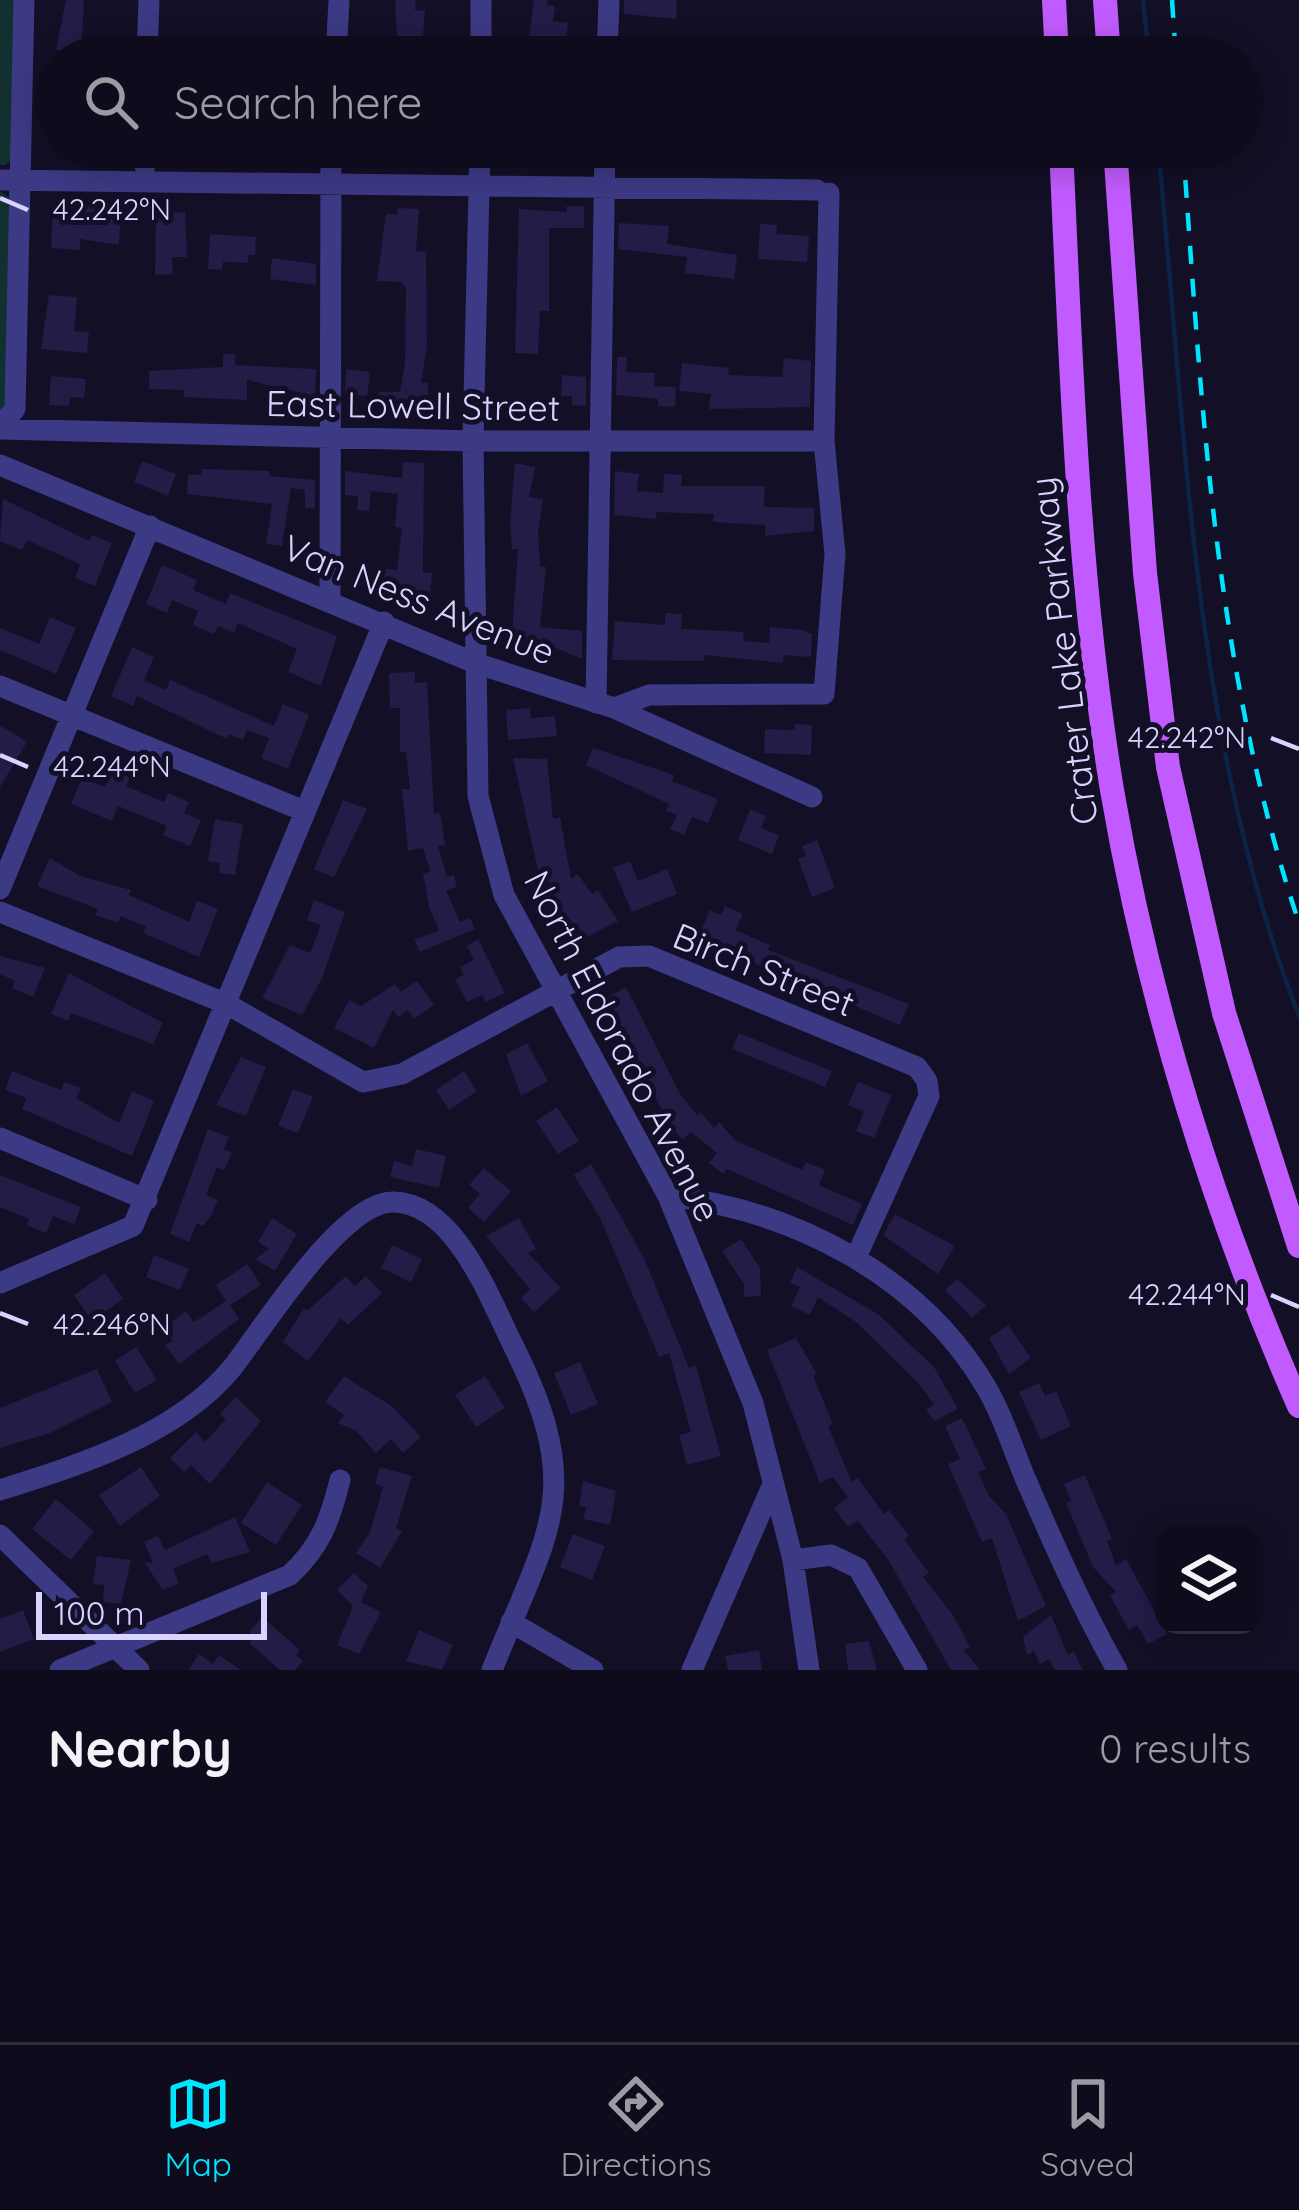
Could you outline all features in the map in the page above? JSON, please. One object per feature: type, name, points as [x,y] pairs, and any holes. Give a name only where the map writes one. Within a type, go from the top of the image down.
[{"type":"main road","points":[[1054,0],[1056,36]]},
{"type":"main road","points":[[1105,0],[1108,36]]},
{"type":"main road","name":"Crater Lake Parkway","points":[[1062,168],[1085,576],[1112,790],[1182,1087],[1236,1249],[1299,1406]]},
{"type":"main road","points":[[1116,168],[1145,573],[1168,767],[1224,1013],[1299,1246]]},
{"type":"street","points":[[0,427],[15,409],[12,181],[24,0]]},
{"type":"street","points":[[148,0],[148,36]]},
{"type":"street","points":[[337,36],[339,0]]},
{"type":"street","points":[[481,0],[481,36]]},
{"type":"street","points":[[608,36],[609,0]]},
{"type":"street","points":[[330,168],[334,333],[328,437],[330,600]]},
{"type":"street","name":"North Eldorado Avenue","points":[[479,168],[473,441],[478,796],[504,895],[668,1196],[753,1403],[793,1560],[809,1670]]},
{"type":"street","points":[[12,181],[479,185],[604,187],[823,191],[824,440],[835,554],[824,694],[650,695],[605,706],[603,441],[604,187],[604,168]]},
{"type":"street","name":"East Lowell Street","points":[[0,427],[473,441],[824,440]]},
{"type":"street","name":"Van Ness Avenue","points":[[0,465],[475,663],[605,706],[812,797]]},
{"type":"street","points":[[0,890],[150,526]]},
{"type":"street","points":[[0,1283],[133,1226],[148,1200],[384,622]]},
{"type":"street","points":[[0,686],[304,811]]},
{"type":"street","points":[[0,912],[227,1004]]},
{"type":"street","name":"Birch Street","points":[[227,1004],[363,1082],[402,1074],[619,957],[650,956],[917,1067],[928,1081],[928,1096],[857,1255]]},
{"type":"street","points":[[0,1138],[148,1200]]},
{"type":"street","points":[[668,1196],[730,1204],[857,1255],[928,1316],[986,1386],[1082,1608],[1117,1670]]},
{"type":"street","points":[[0,1490],[66,1469],[174,1419],[227,1374],[354,1216],[393,1201],[433,1215],[470,1263],[546,1415],[557,1484],[552,1521],[491,1670]]},
{"type":"street","points":[[60,1670],[290,1575],[314,1553],[328,1527],[340,1480]]},
{"type":"street","points":[[692,1670],[774,1484]]},
{"type":"street","points":[[0,1535],[139,1670]]},
{"type":"street","points":[[793,1560],[831,1555],[858,1568],[916,1670]]},
{"type":"street","points":[[511,1622],[593,1670]]},
{"type":"green space","points":[[0,0],[15,0],[12,158],[6,165],[0,165]]},
{"type":"green space","points":[[0,191],[14,201],[10,410],[0,417]]},
{"type":"building","points":[[66,0],[84,0],[82,36],[59,36]]},
{"type":"building","points":[[395,0],[416,0],[415,10],[425,11],[423,36],[397,36]]},
{"type":"building","points":[[534,0],[548,0],[547,5],[555,6],[553,21],[568,23],[566,36],[529,36]]},
{"type":"building","points":[[624,0],[677,0],[676,19],[624,14]]},
{"type":"building","points":[[82,203],[121,205],[119,245],[80,239],[80,250],[51,248],[53,212],[82,213]]},
{"type":"building","points":[[567,206],[584,206],[584,228],[549,228],[549,311],[540,311],[538,354],[515,353],[519,209],[567,212]]},
{"type":"building","points":[[398,208],[419,209],[416,251],[426,252],[427,346],[421,383],[428,383],[428,409],[416,409],[416,414],[379,410],[379,392],[400,392],[405,363],[406,289],[402,282],[377,281],[386,214],[397,215]]},
{"type":"building","points":[[185,212],[187,257],[172,257],[173,274],[155,275],[156,214]]},
{"type":"building","points":[[619,223],[669,226],[667,244],[737,255],[734,279],[685,273],[687,257],[618,249]]},
{"type":"building","points":[[760,224],[777,225],[776,234],[809,236],[807,262],[758,259]]},
{"type":"building","points":[[210,234],[256,237],[255,255],[248,255],[248,263],[223,262],[222,270],[208,269]]},
{"type":"building","points":[[272,258],[316,264],[316,285],[270,279]]},
{"type":"building","points":[[49,295],[77,297],[74,331],[89,332],[87,353],[41,349]]},
{"type":"building","points":[[223,354],[235,354],[235,365],[316,369],[315,396],[247,380],[247,400],[184,397],[184,390],[149,389],[149,371],[223,367]]},
{"type":"building","points":[[617,357],[627,357],[626,372],[655,373],[654,386],[676,387],[675,407],[658,406],[658,399],[616,395]]},
{"type":"building","points":[[784,358],[811,361],[810,407],[709,409],[711,394],[679,391],[682,363],[729,368],[728,375],[782,377]]},
{"type":"building","points":[[346,369],[370,372],[367,396],[345,394]]},
{"type":"building","points":[[562,375],[586,377],[586,406],[572,405],[572,396],[561,396]]},
{"type":"building","points":[[51,376],[86,379],[84,398],[70,397],[69,406],[49,405]]},
{"type":"building","points":[[142,461],[176,474],[168,496],[134,482]]},
{"type":"building","points":[[403,462],[424,463],[423,572],[432,573],[430,597],[374,589],[376,568],[397,570],[402,528],[395,527],[398,494],[371,491],[369,511],[357,510],[358,496],[345,495],[345,471],[402,478]]},
{"type":"building","points":[[515,463],[535,467],[529,497],[543,499],[538,532],[540,567],[546,567],[540,627],[582,631],[582,659],[549,645],[511,645],[518,549],[512,549],[510,525]]},
{"type":"building","points":[[202,469],[270,471],[269,476],[315,480],[315,509],[305,508],[305,490],[291,488],[282,546],[266,544],[272,504],[187,494],[188,474],[202,475]]},
{"type":"building","points":[[615,471],[639,474],[637,491],[663,493],[664,474],[682,475],[681,486],[765,486],[764,507],[814,508],[814,531],[765,536],[765,525],[713,522],[714,514],[656,512],[656,519],[614,515]]},
{"type":"building","points":[[3,499],[89,541],[92,535],[112,543],[95,586],[75,578],[80,564],[27,540],[22,550],[0,541]]},
{"type":"building","points":[[162,565],[197,580],[193,590],[226,604],[230,593],[337,636],[321,686],[288,672],[297,649],[238,623],[234,633],[218,626],[214,634],[193,625],[198,611],[172,600],[167,613],[146,604]]},
{"type":"building","points":[[665,613],[682,614],[681,629],[744,632],[743,641],[769,643],[770,627],[802,630],[812,634],[811,657],[784,655],[783,663],[704,655],[704,661],[612,660],[615,621],[665,625]]},
{"type":"building","points":[[50,617],[76,628],[56,674],[0,650],[0,628],[39,644]]},
{"type":"building","points":[[132,647],[154,657],[144,680],[166,690],[170,680],[274,726],[283,704],[309,715],[288,769],[261,758],[269,738],[247,730],[243,740],[228,734],[227,739],[137,696],[133,706],[111,696]]},
{"type":"building","points":[[415,672],[415,683],[427,682],[434,814],[440,813],[445,845],[438,846],[447,877],[454,875],[457,887],[446,890],[460,922],[470,918],[475,929],[420,952],[414,940],[439,930],[429,907],[423,874],[430,871],[423,848],[408,851],[402,789],[410,789],[406,752],[400,752],[400,708],[390,708],[389,673]]},
{"type":"building","points":[[530,708],[531,718],[555,716],[557,736],[508,740],[506,710]]},
{"type":"building","points":[[795,724],[812,725],[811,755],[764,753],[765,729],[795,730]]},
{"type":"building","points":[[0,725],[27,742],[0,787]]},
{"type":"building","points":[[593,748],[674,775],[672,781],[718,799],[708,823],[692,817],[684,835],[670,829],[677,815],[666,811],[669,804],[586,765]]},
{"type":"building","points":[[513,758],[547,759],[553,819],[560,817],[571,879],[578,874],[592,894],[598,890],[618,921],[574,944],[565,927],[570,925],[549,893],[548,869],[538,871]]},
{"type":"building","points":[[112,770],[130,777],[126,786],[164,802],[168,793],[189,802],[184,813],[201,820],[190,846],[163,835],[167,826],[118,806],[112,821],[71,804],[82,778],[105,787]]},
{"type":"building","points":[[343,800],[367,809],[334,877],[314,869]]},
{"type":"building","points":[[750,809],[766,816],[761,828],[779,835],[772,854],[738,840]]},
{"type":"building","points":[[215,819],[243,824],[235,875],[219,873],[220,863],[208,861]]},
{"type":"building","points":[[817,840],[835,888],[812,897],[798,859],[806,856],[802,846]]},
{"type":"building","points":[[50,858],[80,876],[131,890],[129,895],[189,922],[197,901],[218,909],[199,957],[143,933],[146,927],[121,916],[118,923],[95,915],[98,909],[37,886]]},
{"type":"building","points":[[630,861],[638,881],[667,869],[677,894],[632,912],[613,868]]},
{"type":"building","points":[[314,900],[345,912],[323,976],[302,1015],[262,998],[290,945],[310,953],[321,925],[307,920]]},
{"type":"building","points":[[725,906],[743,914],[735,930],[770,945],[768,950],[909,1004],[900,1025],[697,939],[710,910],[721,915]]},
{"type":"building","points":[[478,939],[505,993],[486,1002],[482,995],[467,1002],[455,979],[464,975],[460,967],[474,960],[467,946]]},
{"type":"building","points":[[0,956],[45,968],[33,997],[12,988],[15,981],[0,974]]},
{"type":"building","points":[[69,973],[163,1023],[153,1044],[71,1013],[68,1021],[51,1014]]},
{"type":"building","points":[[417,981],[434,1005],[414,1019],[408,1010],[398,1017],[393,1010],[374,1048],[334,1028],[349,1000],[361,1006],[395,984],[401,992]]},
{"type":"building","points":[[626,987],[680,1094],[697,1115],[701,1112],[714,1128],[719,1122],[735,1140],[802,1170],[806,1162],[825,1170],[819,1185],[862,1204],[853,1225],[727,1169],[723,1174],[709,1163],[717,1153],[691,1132],[682,1140],[667,1121],[606,998]]},
{"type":"building","points":[[739,1033],[832,1071],[825,1087],[732,1049]]},
{"type":"building","points":[[527,1043],[548,1081],[521,1096],[506,1054]]},
{"type":"building","points":[[241,1057],[266,1067],[246,1116],[216,1105]]},
{"type":"building","points":[[12,1071],[61,1090],[64,1082],[81,1088],[76,1098],[119,1123],[132,1091],[154,1101],[132,1156],[22,1109],[26,1098],[5,1090]]},
{"type":"building","points":[[464,1071],[477,1091],[449,1110],[436,1090]]},
{"type":"building","points":[[858,1082],[892,1095],[874,1138],[856,1131],[864,1112],[848,1105]]},
{"type":"building","points":[[293,1089],[313,1097],[298,1133],[278,1126]]},
{"type":"building","points":[[557,1107],[579,1141],[558,1154],[536,1121]]},
{"type":"building","points":[[208,1129],[229,1137],[224,1149],[232,1153],[224,1170],[217,1167],[206,1195],[218,1200],[211,1216],[203,1226],[197,1223],[189,1242],[170,1234]]},
{"type":"building","points":[[416,1149],[446,1156],[439,1188],[390,1177],[394,1161],[412,1166]]},
{"type":"building","points":[[591,1164],[644,1258],[689,1368],[696,1366],[721,1456],[687,1465],[679,1435],[691,1432],[669,1353],[659,1357],[600,1218],[574,1175]]},
{"type":"building","points":[[484,1168],[511,1191],[484,1222],[468,1208],[480,1194],[469,1185]]},
{"type":"building","points":[[0,1175],[81,1207],[74,1224],[53,1216],[46,1233],[26,1225],[29,1219],[0,1207]]},
{"type":"building","points":[[895,1214],[955,1246],[938,1274],[883,1235]]},
{"type":"building","points":[[272,1218],[297,1234],[275,1271],[255,1259],[269,1249],[258,1242]]},
{"type":"building","points":[[519,1218],[536,1249],[528,1253],[561,1288],[534,1312],[521,1298],[530,1289],[486,1236]]},
{"type":"building","points":[[741,1239],[760,1268],[761,1296],[744,1297],[744,1284],[722,1251]]},
{"type":"building","points":[[392,1245],[422,1259],[411,1282],[381,1268]]},
{"type":"building","points":[[154,1255],[189,1269],[180,1290],[146,1277]]},
{"type":"building","points":[[247,1264],[261,1285],[230,1305],[239,1319],[179,1364],[165,1345],[172,1341],[163,1328],[186,1311],[194,1322],[226,1301],[216,1285]]},
{"type":"building","points":[[797,1267],[878,1314],[934,1367],[958,1409],[934,1421],[926,1410],[934,1404],[917,1382],[856,1322],[818,1297],[810,1315],[791,1306],[800,1287],[790,1283]]},
{"type":"building","points":[[105,1273],[123,1299],[92,1321],[74,1295]]},
{"type":"building","points":[[346,1276],[355,1286],[366,1276],[382,1293],[348,1325],[341,1318],[308,1361],[283,1342],[304,1308],[307,1311]]},
{"type":"building","points":[[957,1279],[986,1305],[972,1318],[945,1290]]},
{"type":"building","points":[[1008,1325],[1031,1358],[1009,1374],[989,1338]]},
{"type":"building","points":[[796,1338],[817,1374],[813,1376],[833,1424],[828,1426],[852,1482],[858,1478],[884,1514],[889,1510],[909,1536],[904,1539],[929,1573],[923,1577],[953,1615],[970,1647],[964,1650],[980,1670],[951,1670],[889,1561],[858,1521],[848,1527],[834,1508],[848,1497],[833,1477],[820,1483],[767,1350]]},
{"type":"building","points":[[136,1347],[157,1380],[135,1393],[115,1361]]},
{"type":"building","points":[[580,1362],[598,1404],[571,1415],[554,1373]]},
{"type":"building","points":[[97,1369],[112,1402],[50,1433],[0,1448],[0,1408]]},
{"type":"building","points":[[344,1376],[393,1407],[421,1437],[403,1453],[391,1439],[376,1453],[356,1431],[338,1423],[344,1415],[325,1402]]},
{"type":"building","points":[[485,1376],[505,1408],[476,1427],[455,1395]]},
{"type":"building","points":[[1039,1383],[1045,1396],[1056,1391],[1071,1426],[1041,1440],[1019,1392]]},
{"type":"building","points":[[236,1397],[261,1421],[210,1484],[191,1465],[184,1472],[170,1458],[196,1432],[205,1442],[226,1419],[220,1414]]},
{"type":"building","points":[[962,1418],[986,1469],[978,1472],[989,1496],[1006,1514],[1046,1606],[1018,1621],[992,1538],[982,1542],[948,1464],[960,1459],[945,1426]]},
{"type":"building","points":[[141,1467],[160,1496],[120,1526],[99,1495]]},
{"type":"building","points":[[380,1467],[412,1476],[396,1528],[402,1531],[380,1568],[356,1553],[370,1532],[383,1487],[375,1484]]},
{"type":"building","points":[[1085,1475],[1112,1539],[1107,1540],[1116,1566],[1126,1559],[1155,1612],[1155,1634],[1167,1634],[1148,1644],[1137,1625],[1129,1630],[1110,1596],[1116,1592],[1093,1567],[1066,1503],[1071,1501],[1064,1484]]},
{"type":"building","points":[[583,1481],[616,1491],[610,1525],[583,1519],[586,1507],[579,1506]]},
{"type":"building","points":[[267,1482],[302,1505],[276,1545],[241,1523]]},
{"type":"building","points":[[56,1499],[94,1531],[71,1560],[32,1529]]},
{"type":"building","points":[[235,1517],[250,1552],[211,1563],[207,1554],[173,1569],[179,1583],[163,1590],[144,1562],[153,1563],[144,1542],[158,1536],[165,1550]]},
{"type":"building","points":[[573,1534],[605,1546],[592,1580],[560,1567]]},
{"type":"building","points":[[97,1556],[131,1560],[121,1604],[103,1602],[104,1585],[93,1584]]},
{"type":"building","points":[[354,1573],[368,1586],[361,1602],[381,1612],[359,1654],[337,1645],[353,1606],[337,1590]]},
{"type":"building","points":[[23,1610],[34,1639],[0,1652],[0,1619]]},
{"type":"building","points":[[1051,1615],[1068,1655],[1074,1652],[1083,1670],[1055,1670],[1049,1659],[1040,1664],[1034,1651],[1027,1655],[1023,1637]]},
{"type":"building","points":[[262,1617],[300,1650],[296,1655],[303,1661],[295,1670],[280,1670],[249,1643],[254,1637],[249,1632]]},
{"type":"building","points":[[419,1630],[453,1645],[442,1670],[406,1661]]},
{"type":"building","points":[[869,1641],[877,1670],[848,1670],[845,1644]]},
{"type":"building","points":[[759,1650],[762,1670],[728,1670],[725,1656]]},
{"type":"building","points":[[199,1654],[213,1664],[219,1655],[241,1670],[188,1670]]},
{"type":"waterway","points":[[1143,0],[1147,36]]},
{"type":"waterway","points":[[1160,168],[1187,477],[1215,696],[1263,911],[1299,1016]]},
{"type":"railway","points":[[1172,0],[1175,36]]},
{"type":"railway","points":[[1184,168],[1206,442],[1230,636],[1271,828],[1299,923]]}]
